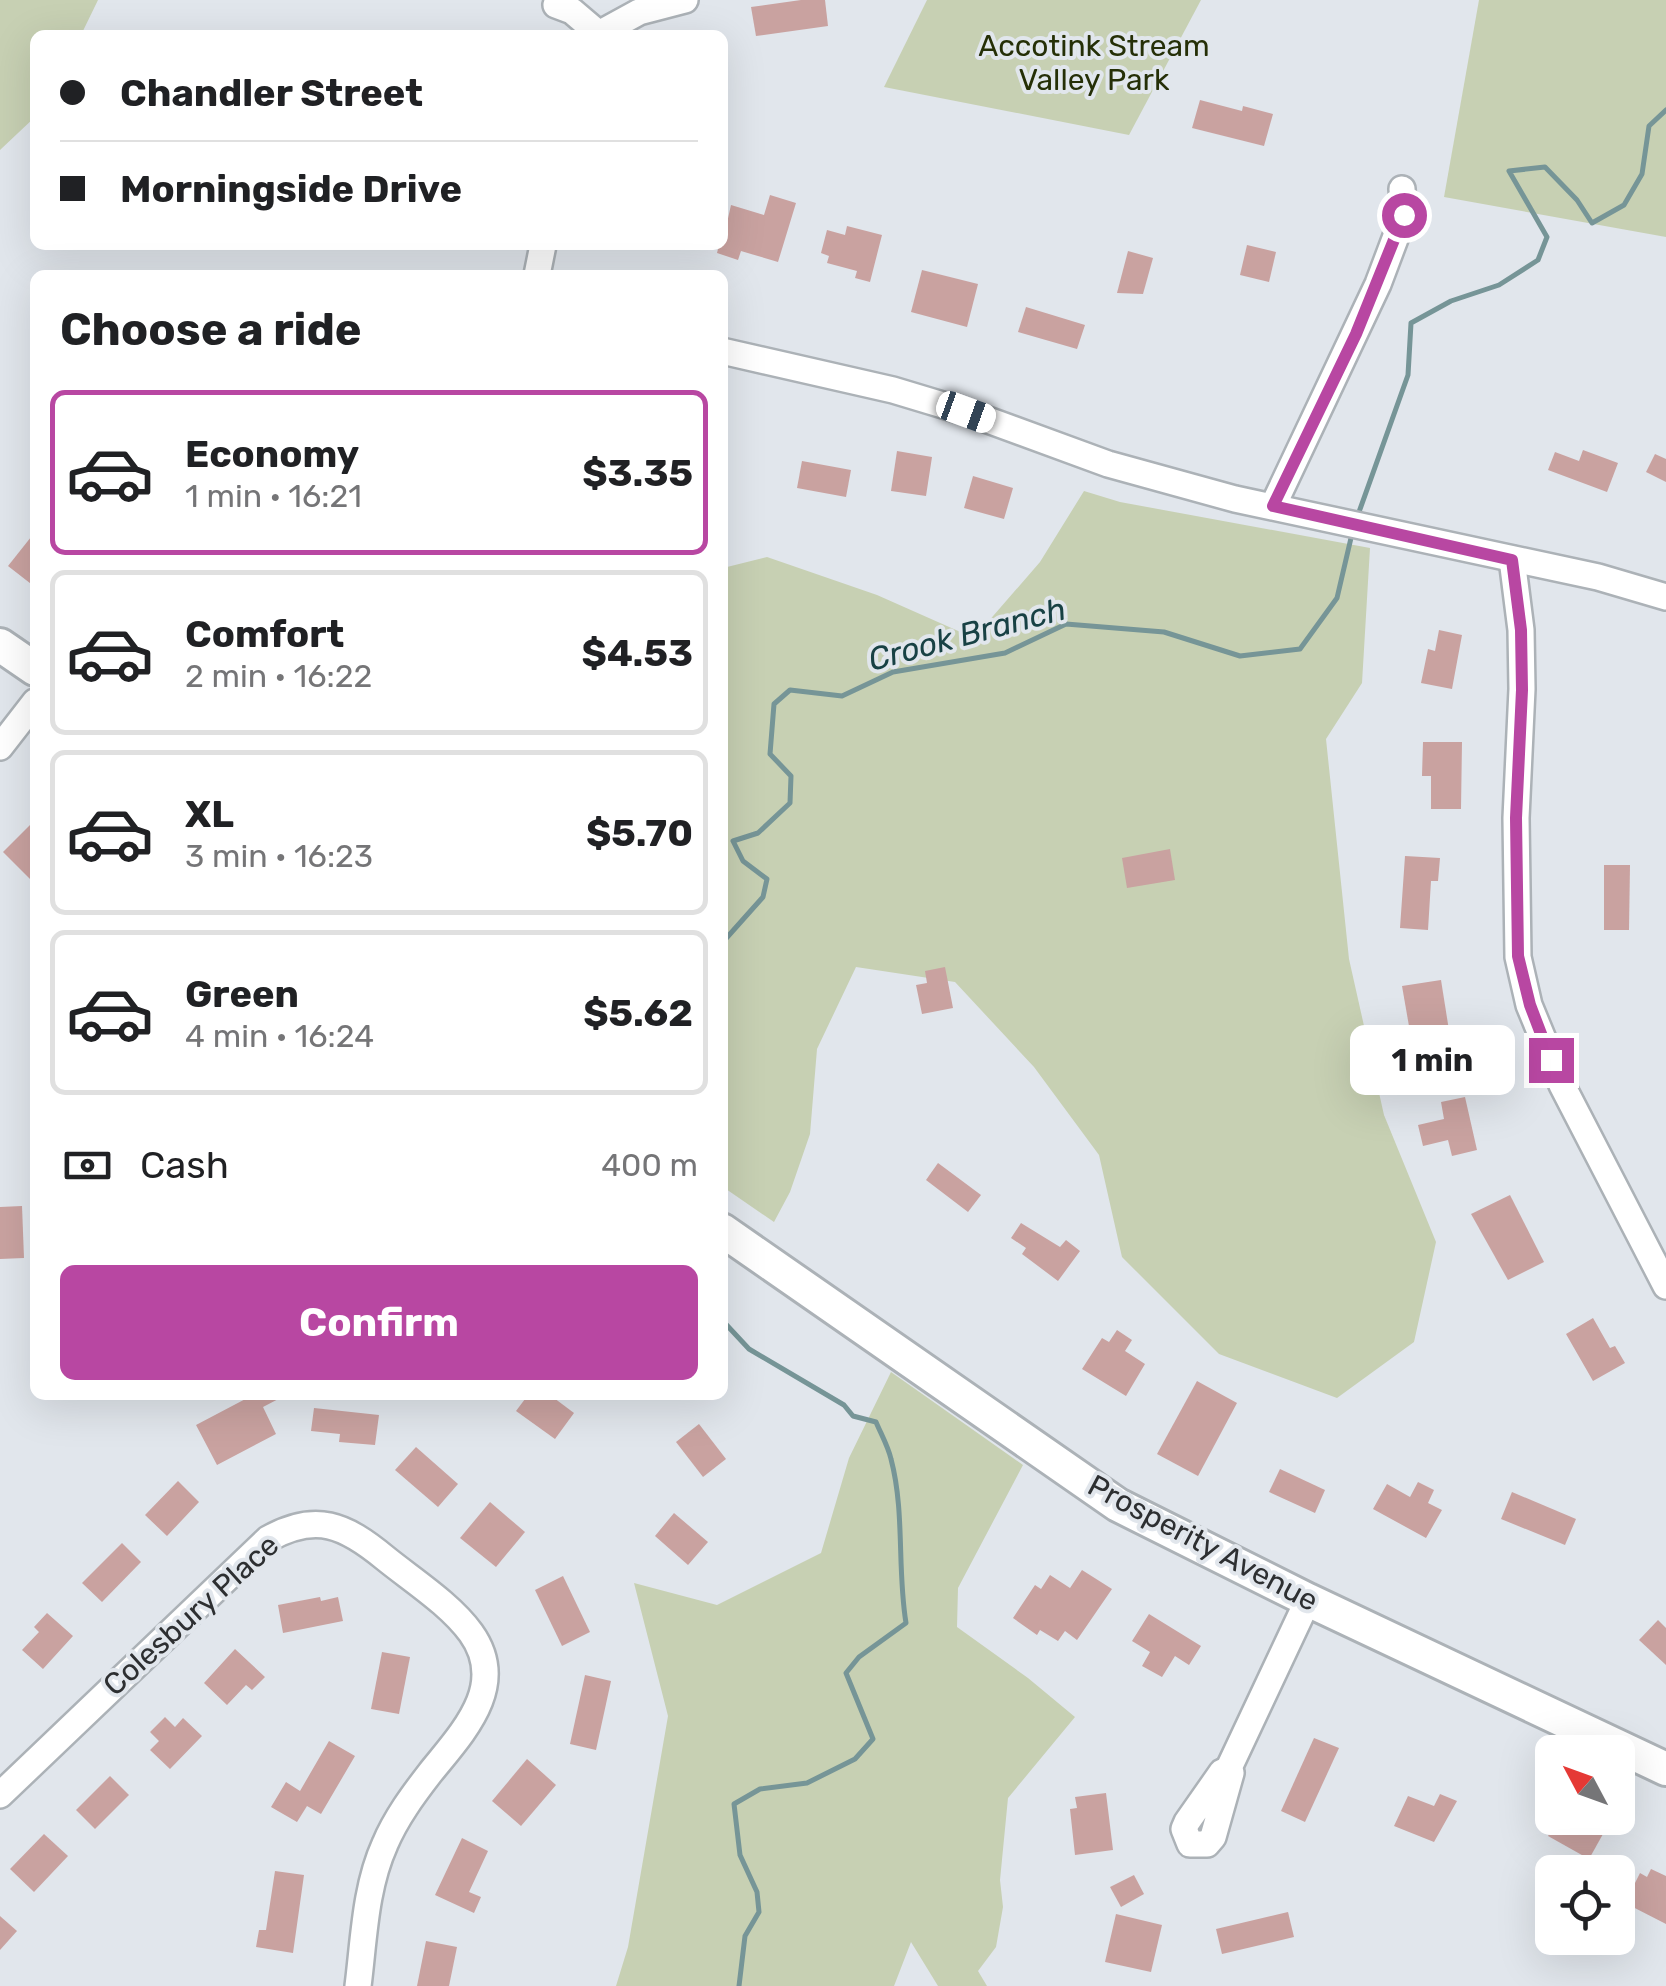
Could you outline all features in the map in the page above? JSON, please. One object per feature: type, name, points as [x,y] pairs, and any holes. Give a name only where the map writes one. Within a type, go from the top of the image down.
[{"type":"main road","points":[[0,646],[30,666]]},
{"type":"main road","name":"Prosperity Avenue","points":[[728,1234],[1118,1505],[1308,1600],[1666,1769]]},
{"type":"street","points":[[606,30],[640,12],[685,0]]},
{"type":"street","points":[[556,4],[572,11],[593,30]]},
{"type":"street","points":[[1273,506],[1378,284],[1404,215],[1402,189]]},
{"type":"street","points":[[728,352],[893,390],[1108,464],[1273,506],[1598,577],[1666,597]]},
{"type":"street","points":[[1512,560],[1521,630],[1522,690],[1516,818],[1518,956],[1530,1005],[1562,1085],[1666,1286]]},
{"type":"street","points":[[0,748],[30,709]]},
{"type":"street","name":"Colesbury Place","points":[[0,1794],[268,1539],[304,1524],[324,1524],[360,1538],[470,1632],[484,1666],[485,1685],[473,1720],[403,1810],[385,1844],[367,1906],[358,1986]]},
{"type":"street","points":[[1228,1770],[1308,1600]]},
{"type":"green space","points":[[0,0],[98,0],[83,30],[30,30],[30,122],[0,150]]},
{"type":"green space","name":"Accotink Stream Valley Park","points":[[927,0],[1201,0],[1129,135],[884,87]]},
{"type":"green space","points":[[1479,0],[1666,0],[1666,237],[1444,197]]},
{"type":"green space","points":[[1084,491],[1120,502],[1370,548],[1362,683],[1326,739],[1349,959],[1384,1115],[1436,1242],[1414,1342],[1337,1398],[1219,1354],[1122,1257],[1099,1155],[1034,1067],[955,982],[856,967],[817,1049],[810,1134],[790,1192],[774,1222],[728,1190],[728,567],[767,557],[877,595],[974,638],[1040,562]]},
{"type":"green space","points":[[891,1372],[1023,1465],[958,1588],[957,1627],[1075,1717],[1008,1798],[1000,1880],[1003,1907],[996,1947],[978,1971],[987,1986],[938,1986],[911,1942],[894,1986],[616,1986],[628,1947],[668,1716],[634,1583],[717,1605],[821,1553],[849,1458]]},
{"type":"building","points":[[825,0],[828,26],[756,36],[751,7]]},
{"type":"building","points":[[1200,100],[1273,114],[1264,146],[1192,128]]},
{"type":"building","points":[[770,195],[796,203],[778,262],[741,251],[738,260],[717,253],[728,250],[731,205],[764,215]]},
{"type":"building","points":[[847,226],[882,235],[870,282],[855,278],[857,271],[827,263],[829,256],[821,253],[827,230],[845,235]]},
{"type":"building","points":[[1247,245],[1276,252],[1269,282],[1240,275]]},
{"type":"building","points":[[1128,251],[1153,258],[1143,294],[1117,293]]},
{"type":"building","points":[[922,270],[978,284],[967,327],[911,312]]},
{"type":"building","points":[[1026,307],[1085,325],[1077,349],[1018,332]]},
{"type":"building","points":[[1583,450],[1618,463],[1607,492],[1548,470],[1555,452],[1579,461]]},
{"type":"building","points":[[897,451],[932,457],[926,496],[891,491]]},
{"type":"building","points":[[1655,454],[1666,459],[1666,482],[1646,472]]},
{"type":"building","points":[[802,461],[851,470],[846,497],[797,488]]},
{"type":"building","points":[[973,476],[1013,488],[1004,519],[964,508]]},
{"type":"building","points":[[30,538],[30,583],[8,566]]},
{"type":"building","points":[[1439,630],[1462,635],[1452,689],[1421,683],[1428,649],[1435,651]]},
{"type":"building","points":[[1423,742],[1462,742],[1461,809],[1431,809],[1431,776],[1422,776]]},
{"type":"building","points":[[30,825],[30,879],[3,852]]},
{"type":"building","points":[[1170,849],[1175,880],[1127,888],[1122,858]]},
{"type":"building","points":[[1405,856],[1440,858],[1438,881],[1431,881],[1428,930],[1400,928]]},
{"type":"building","points":[[1604,865],[1630,865],[1629,930],[1604,930]]},
{"type":"building","points":[[945,967],[953,1008],[922,1014],[916,985],[927,983],[925,971]]},
{"type":"building","points":[[1441,980],[1451,1043],[1413,1049],[1402,986]]},
{"type":"building","points":[[1465,1097],[1477,1150],[1452,1156],[1448,1140],[1423,1146],[1418,1125],[1444,1119],[1441,1102]]},
{"type":"building","points":[[938,1163],[981,1195],[968,1212],[926,1180]]},
{"type":"building","points":[[1510,1195],[1544,1262],[1508,1280],[1471,1214]]},
{"type":"building","points":[[22,1206],[24,1258],[0,1259],[0,1207]]},
{"type":"building","points":[[1021,1223],[1060,1247],[1066,1240],[1080,1251],[1058,1281],[1022,1254],[1026,1248],[1011,1238]]},
{"type":"building","points":[[1593,1318],[1610,1348],[1615,1346],[1625,1363],[1593,1381],[1566,1334]]},
{"type":"building","points":[[1117,1330],[1132,1340],[1125,1351],[1145,1364],[1126,1396],[1082,1369],[1102,1338],[1109,1342]]},
{"type":"building","points":[[1197,1381],[1237,1403],[1198,1476],[1157,1454]]},
{"type":"building","points":[[244,1400],[276,1400],[263,1407],[276,1434],[217,1465],[196,1425]]},
{"type":"building","points":[[524,1400],[557,1400],[574,1413],[555,1439],[516,1411]]},
{"type":"building","points":[[314,1408],[379,1415],[375,1445],[339,1442],[340,1434],[311,1431]]},
{"type":"building","points":[[699,1424],[726,1459],[703,1477],[676,1442]]},
{"type":"building","points":[[416,1447],[458,1484],[438,1507],[395,1470]]},
{"type":"building","points":[[1280,1469],[1325,1490],[1315,1513],[1269,1492]]},
{"type":"building","points":[[178,1481],[199,1502],[167,1536],[145,1515]]},
{"type":"building","points":[[1418,1482],[1434,1490],[1428,1503],[1442,1510],[1426,1538],[1373,1509],[1387,1484],[1410,1497]]},
{"type":"building","points":[[1512,1492],[1576,1519],[1565,1545],[1501,1519]]},
{"type":"building","points":[[490,1502],[525,1532],[496,1567],[460,1538]]},
{"type":"building","points":[[674,1513],[708,1542],[688,1565],[655,1536]]},
{"type":"building","points":[[122,1543],[141,1562],[102,1602],[82,1583]]},
{"type":"building","points":[[1082,1570],[1112,1589],[1077,1640],[1065,1631],[1058,1641],[1040,1630],[1037,1635],[1013,1618],[1035,1585],[1041,1589],[1050,1575],[1070,1588]]},
{"type":"building","points":[[563,1576],[590,1632],[562,1646],[535,1590]]},
{"type":"building","points":[[320,1597],[321,1601],[338,1597],[343,1621],[283,1633],[278,1605]]},
{"type":"building","points":[[47,1613],[73,1636],[43,1669],[22,1650],[39,1632],[34,1627]]},
{"type":"building","points":[[1149,1614],[1201,1646],[1189,1665],[1175,1656],[1162,1677],[1142,1666],[1150,1652],[1132,1641]]},
{"type":"building","points":[[1658,1620],[1666,1628],[1666,1665],[1639,1640]]},
{"type":"building","points":[[235,1649],[265,1677],[252,1690],[246,1685],[227,1705],[204,1683]]},
{"type":"building","points":[[382,1652],[410,1657],[399,1714],[371,1709]]},
{"type":"building","points":[[585,1675],[611,1681],[596,1750],[570,1744]]},
{"type":"building","points":[[165,1717],[175,1727],[183,1718],[202,1736],[170,1769],[150,1750],[159,1741],[150,1732]]},
{"type":"building","points":[[1314,1738],[1339,1748],[1305,1822],[1281,1811]]},
{"type":"building","points":[[329,1741],[355,1756],[321,1814],[307,1806],[297,1822],[271,1807],[286,1782],[300,1791]]},
{"type":"building","points":[[527,1759],[556,1785],[521,1826],[492,1801]]},
{"type":"building","points":[[110,1776],[129,1795],[95,1829],[76,1810]]},
{"type":"building","points":[[1106,1793],[1113,1850],[1075,1855],[1070,1809],[1077,1808],[1075,1797]]},
{"type":"building","points":[[1440,1794],[1457,1801],[1434,1842],[1394,1826],[1408,1796],[1434,1806]]},
{"type":"building","points":[[44,1834],[68,1856],[34,1892],[10,1869]]},
{"type":"building","points":[[1602,1835],[1591,1855],[1582,1855],[1548,1836]]},
{"type":"building","points":[[462,1838],[488,1851],[469,1892],[481,1897],[474,1913],[435,1895]]},
{"type":"building","points":[[1651,1869],[1666,1876],[1666,1924],[1635,1908],[1635,1883],[1640,1873],[1647,1877]]},
{"type":"building","points":[[275,1871],[304,1875],[293,1953],[256,1947],[259,1930],[266,1930]]},
{"type":"building","points":[[1134,1875],[1144,1894],[1121,1907],[1110,1887]]},
{"type":"building","points":[[1288,1912],[1294,1937],[1222,1954],[1216,1929]]},
{"type":"building","points":[[1116,1914],[1162,1925],[1151,1972],[1105,1962]]},
{"type":"building","points":[[0,1916],[17,1931],[0,1950]]},
{"type":"building","points":[[426,1941],[457,1947],[449,1986],[417,1986]]},
{"type":"waterway","name":"Crook Branch","points":[[1359,512],[1408,375],[1411,323],[1451,301],[1499,285],[1538,260],[1547,237],[1509,171],[1545,167],[1577,200],[1592,223],[1624,205],[1642,174],[1649,126],[1666,110]]},
{"type":"waterway","name":"Crook Branch","points":[[728,936],[763,897],[767,879],[743,861],[733,841],[758,833],[790,803],[791,776],[770,754],[774,704],[790,690],[842,696],[893,672],[1005,653],[1066,624],[1164,632],[1240,656],[1300,649],[1337,598],[1351,538]]},
{"type":"waterway","name":"Crook Branch","points":[[728,1326],[749,1349],[844,1405],[853,1416],[876,1422],[895,1479],[906,1623],[859,1657],[846,1673],[873,1739],[855,1759],[807,1783],[760,1789],[734,1804],[740,1855],[757,1892],[759,1912],[745,1936],[739,1986]]},
{"type":"route","points":[[1404,215],[1356,334],[1273,506],[1512,560],[1521,630],[1522,690],[1515,923],[1530,1005],[1551,1060]]}]
